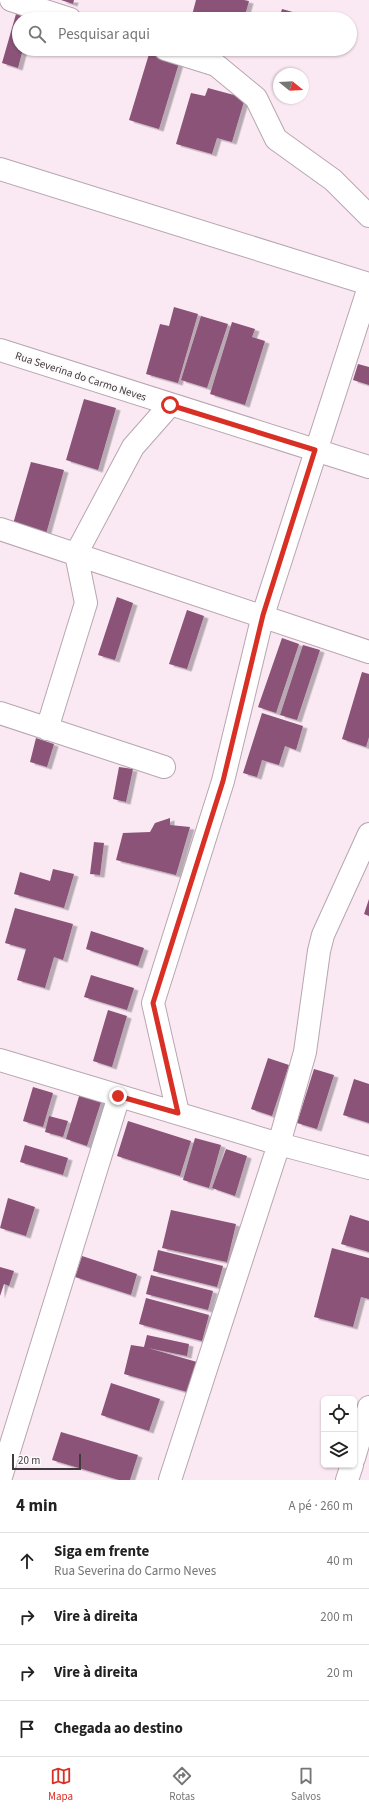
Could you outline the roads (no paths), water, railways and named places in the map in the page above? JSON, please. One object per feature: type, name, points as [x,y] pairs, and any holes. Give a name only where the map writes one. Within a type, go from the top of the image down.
[{"type":"street","points":[[11,0],[48,12]]},
{"type":"street","points":[[187,56],[216,65],[256,98],[276,139],[332,180],[369,216]]},
{"type":"street","points":[[0,169],[369,285],[263,615],[223,781],[153,1003],[178,1113]]},
{"type":"street","name":"Rua Severina do Carmo Neves","points":[[0,350],[369,467]]},
{"type":"street","points":[[47,729],[86,602],[76,554],[133,447],[170,405]]},
{"type":"street","points":[[0,529],[263,615],[369,652]]},
{"type":"street","points":[[0,713],[164,767]]},
{"type":"street","points":[[170,1480],[279,1144],[305,1052],[319,951],[323,935],[369,834]]},
{"type":"street","points":[[0,1060],[279,1144],[369,1168]]},
{"type":"street","points":[[0,1480],[118,1096]]},
{"type":"street","points":[[357,1448],[369,1407]]},
{"type":"street","points":[[347,1480],[351,1468]]}]
